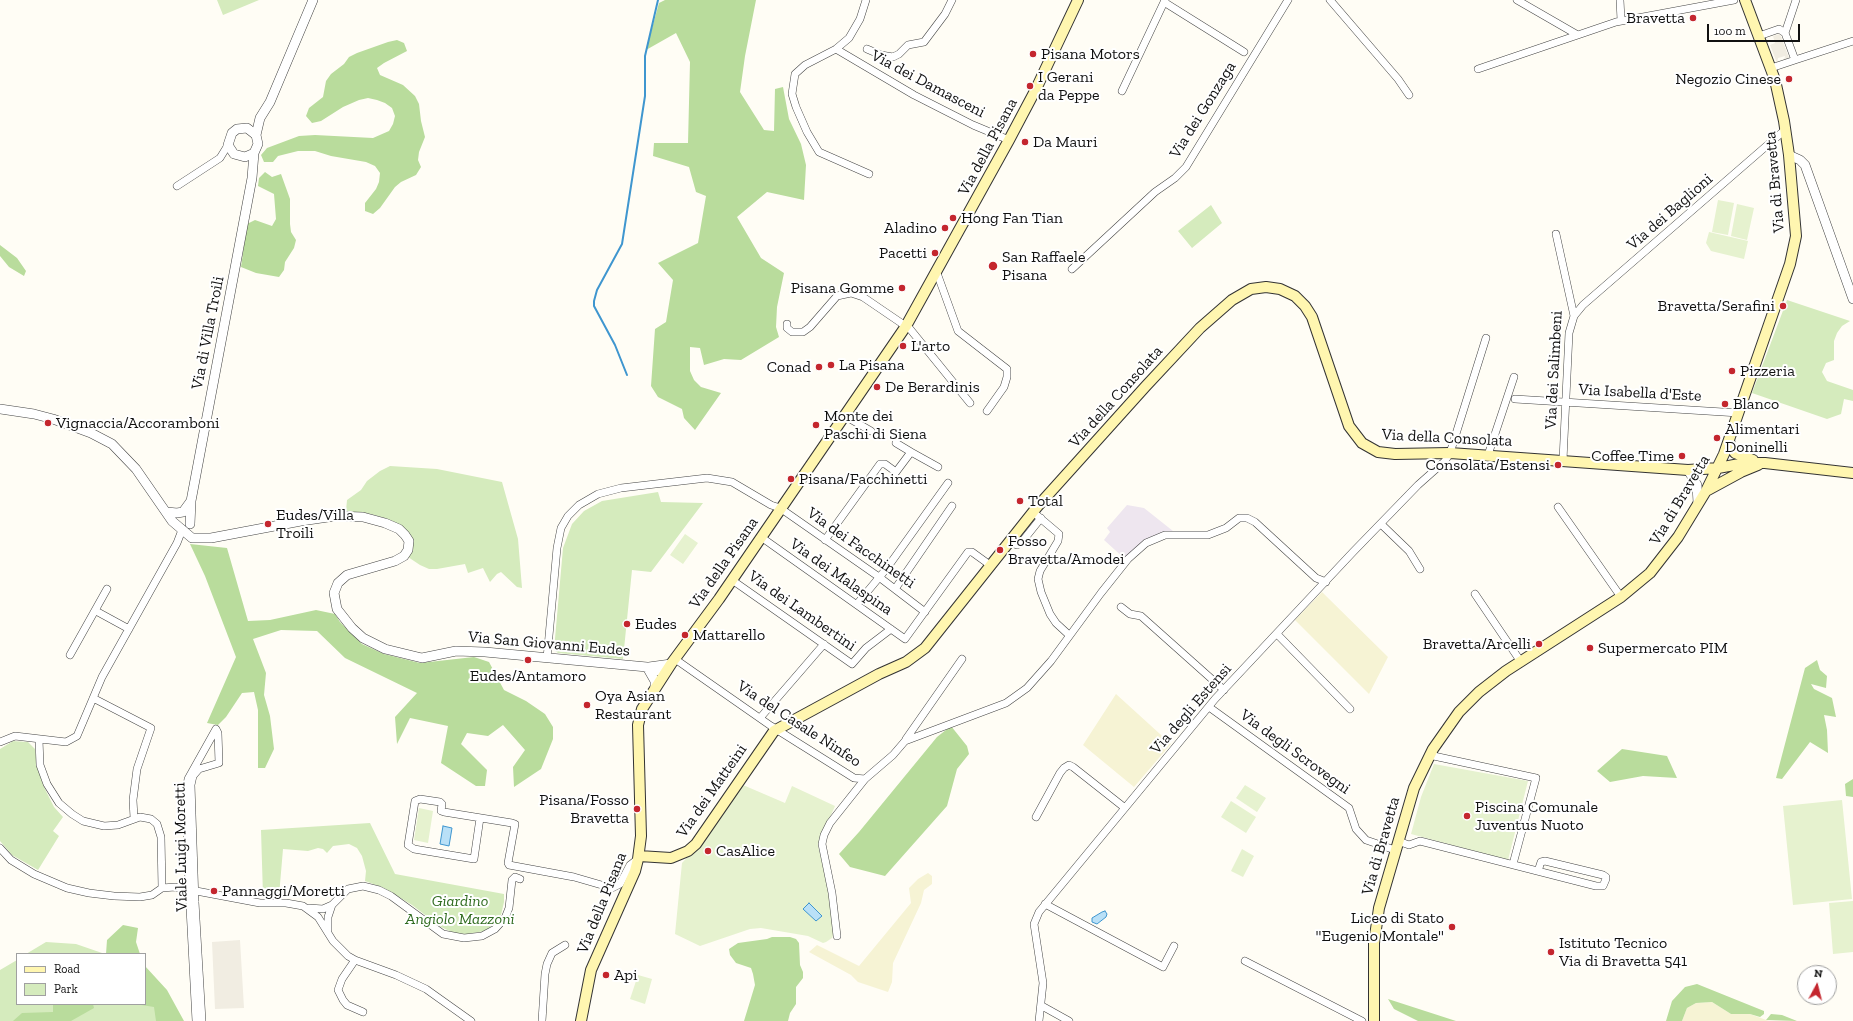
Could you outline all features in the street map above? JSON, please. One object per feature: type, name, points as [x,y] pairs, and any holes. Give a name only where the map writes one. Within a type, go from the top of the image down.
[{"type":"main road","name":"Via della Pisana","points":[[581,1021],[585,995],[594,964],[635,871],[639,858],[641,830],[638,722],[642,709],[655,687],[732,580],[906,326],[937,273],[1036,89],[1078,0]]},
{"type":"main road","name":"Via di Bravetta","points":[[1374,1021],[1375,932],[1382,896],[1415,784],[1429,755],[1446,729],[1472,699],[1521,662],[1621,597],[1656,566],[1706,491],[1718,468],[1729,441],[1794,249],[1796,224],[1786,129],[1778,91],[1771,68],[1745,0]]},
{"type":"main road","name":"Via della Consolata","points":[[777,729],[918,654],[932,640],[1009,542],[1037,515],[1194,333],[1238,295],[1260,288],[1272,288],[1290,293],[1308,309],[1352,432],[1362,443],[1374,450],[1390,454],[1450,453],[1488,455],[1688,470],[1718,468],[1739,464],[1765,463]]},
{"type":"main road","points":[[1729,441],[1731,448],[1737,455],[1765,463],[1853,472]]},
{"type":"main road","points":[[1706,491],[1741,472],[1765,463]]},
{"type":"main road","name":"Via dei Matteini","points":[[639,858],[671,858],[691,849],[765,742],[777,729]]},
{"type":"street","name":"Via di Villa Troili","points":[[186,528],[252,178],[254,153],[258,144],[256,135],[260,118],[272,98],[313,0]]},
{"type":"street","points":[[866,0],[863,13],[855,29],[836,49],[805,65],[795,74],[792,82],[793,98],[807,132],[819,152],[869,174]]},
{"type":"street","points":[[867,49],[881,55],[893,57],[899,54],[908,45],[924,42],[946,14],[952,0]]},
{"type":"street","name":"Via dei Gonzaga","points":[[1072,269],[1155,192],[1175,178],[1186,167],[1288,0]]},
{"type":"street","points":[[1330,0],[1398,79],[1409,95]]},
{"type":"street","points":[[1517,0],[1576,34]]},
{"type":"street","points":[[1620,0],[1621,20]]},
{"type":"street","points":[[1478,69],[1576,34],[1621,20],[1734,0]]},
{"type":"street","points":[[1785,33],[1796,0]]},
{"type":"street","points":[[1122,91],[1164,1],[1244,52]]},
{"type":"street","points":[[1759,36],[1782,29],[1785,33],[1794,60]]},
{"type":"street","points":[[1771,68],[1853,41]]},
{"type":"street","name":"Via dei Damasceni","points":[[836,49],[914,95],[973,125],[1009,140]]},
{"type":"street","name":"Via di Villa Troili","points":[[228,145],[230,136],[234,131],[247,128],[260,118]]},
{"type":"street","points":[[247,128],[256,135]]},
{"type":"street","name":"Via dei Baglioni","points":[[1574,316],[1583,305],[1786,129]]},
{"type":"street","points":[[178,186],[220,158],[228,145],[252,170]]},
{"type":"street","points":[[220,158],[239,156],[247,157],[254,153]]},
{"type":"street","points":[[1789,155],[1800,160],[1805,165],[1853,299]]},
{"type":"street","name":"Via dei Salimbeni","points":[[1556,234],[1574,316],[1569,332],[1563,460]]},
{"type":"street","points":[[937,273],[958,331],[1006,369],[1007,377],[1004,388],[987,411]]},
{"type":"street","points":[[788,324],[787,328],[792,332],[799,333],[810,328],[835,297],[842,294],[851,293],[869,300],[906,326],[970,403]]},
{"type":"street","points":[[1450,453],[1486,338]]},
{"type":"street","points":[[1488,455],[1514,377]]},
{"type":"street","name":"Via Isabella d'Este","points":[[1515,400],[1739,413]]},
{"type":"street","name":"Via San Giovanni Eudes","points":[[0,409],[18,411],[49,418],[104,440],[117,448],[130,462],[167,512],[186,528],[207,538],[335,516],[360,517],[385,522],[399,529],[407,536],[409,547],[406,554],[395,561],[349,574],[340,581],[334,591],[337,608],[347,622],[359,635],[385,649],[415,657],[429,657],[466,651],[647,667],[665,673]]},
{"type":"street","points":[[845,416],[872,431]]},
{"type":"street","points":[[896,443],[938,467]]},
{"type":"street","points":[[825,540],[880,464],[885,464],[896,472],[911,452]]},
{"type":"street","name":"Via degli Estensi","points":[[1039,1021],[1042,1006],[1043,983],[1034,924],[1045,904],[1224,690],[1450,453]]},
{"type":"street","points":[[1688,470],[1696,485],[1698,503]]},
{"type":"street","name":"Via dei Facchinetti","points":[[547,658],[559,536],[568,516],[582,503],[598,494],[615,489],[712,478],[736,483],[771,505],[780,508],[879,577],[926,612]]},
{"type":"street","points":[[858,604],[948,483]]},
{"type":"street","points":[[167,512],[183,512],[191,501]]},
{"type":"street","points":[[895,589],[952,506]]},
{"type":"street","points":[[1558,507],[1621,597]]},
{"type":"street","points":[[1037,515],[1057,530],[1059,536],[1039,573],[1040,588],[1052,618],[1069,635]]},
{"type":"street","points":[[905,741],[1015,698],[1040,675],[1128,559],[1143,545],[1159,536],[1208,535],[1226,528],[1239,518],[1245,518],[1255,522],[1316,578],[1326,582]]},
{"type":"street","points":[[1381,524],[1409,552],[1420,569]]},
{"type":"street","points":[[0,742],[15,736],[63,743],[74,739],[80,732],[105,671],[186,528]]},
{"type":"street","name":"Via dei Malaspina","points":[[761,538],[858,604],[905,639],[926,612]]},
{"type":"street","points":[[926,612],[968,552],[972,552],[990,565]]},
{"type":"street","name":"Via dei Lambertini","points":[[732,580],[852,664],[866,648],[891,629]]},
{"type":"street","points":[[70,655],[107,589]]},
{"type":"street","points":[[1475,594],[1521,662]]},
{"type":"street","points":[[1121,607],[1130,614],[1140,616],[1224,690]]},
{"type":"street","points":[[96,611],[129,629]]},
{"type":"street","points":[[1277,634],[1350,709]]},
{"type":"street","points":[[760,718],[824,644]]},
{"type":"street","points":[[865,779],[893,755],[905,741],[962,659]]},
{"type":"street","name":"Via San Giovanni Eudes","points":[[647,667],[673,661]]},
{"type":"street","name":"Via del Casale Ninfeo","points":[[673,661],[854,778],[865,779]]},
{"type":"street","name":"Via San Giovanni Eudes","points":[[647,667],[655,681],[655,687]]},
{"type":"street","points":[[93,698],[151,728],[137,769],[133,800],[134,818]]},
{"type":"street","name":"Via degli Scrovegni","points":[[1209,707],[1349,808],[1356,829],[1366,840],[1396,846],[1409,845],[1420,841],[1513,864],[1538,871],[1601,887],[1605,884],[1606,879],[1603,875],[1545,861],[1541,862],[1538,871]]},
{"type":"street","name":"Viale Luigi Moretti","points":[[196,1021],[192,890],[191,782],[197,772],[208,765],[219,763],[218,733],[216,729],[214,730],[188,779],[186,791],[192,890],[202,1021]]},
{"type":"street","points":[[39,740],[42,772],[52,793],[68,812],[83,821],[104,826],[118,826],[134,818],[143,817],[151,819],[157,824],[160,828],[162,888]]},
{"type":"street","points":[[206,746],[214,745],[219,750]]},
{"type":"street","points":[[1429,755],[1536,778],[1513,864]]},
{"type":"street","points":[[199,760],[208,765]]},
{"type":"street","points":[[1036,817],[1060,773],[1064,768],[1069,766],[1073,767],[1125,808]]},
{"type":"street","name":"Via del Casale Ninfeo","points":[[837,936],[832,893],[822,844],[824,835],[830,823],[865,779]]},
{"type":"street","points":[[480,818],[474,860],[414,849],[408,845],[415,801],[417,799],[440,802],[442,804],[441,811],[444,812],[480,818],[515,824],[508,863],[509,865],[574,877],[612,888],[620,884],[630,865],[639,858]]},
{"type":"street","points":[[0,848],[11,860],[53,883],[75,890],[102,895],[140,897],[152,895],[162,888],[175,887],[263,903],[294,904],[307,908],[323,909],[332,905],[348,889],[358,886],[367,886],[391,896],[443,934],[464,938],[478,937],[492,932],[502,923],[509,908],[512,880],[515,877],[520,879]]},
{"type":"street","points":[[1045,904],[1163,967],[1174,946]]},
{"type":"street","points":[[328,930],[328,918],[332,905]]},
{"type":"street","points":[[307,908],[320,919],[337,946],[355,960],[418,985],[441,998],[471,1021]]},
{"type":"street","points":[[542,1021],[547,964],[552,953],[565,945]]},
{"type":"street","points":[[355,960],[342,979],[338,990],[347,1005],[363,1012]]},
{"type":"street","points":[[1245,961],[1362,1021]]},
{"type":"street","points":[[1042,1006],[1069,1021]]},
{"type":"shaded area","points":[[1780,34],[1789,58],[1784,60],[1785,56],[1778,58],[1777,63],[1770,45],[1775,43],[1773,36]]},
{"type":"shaded area","points":[[1127,505],[1144,508],[1173,531],[1147,539],[1125,559],[1104,540],[1110,532],[1107,528]]},
{"type":"shaded area","points":[[1322,592],[1388,657],[1369,694],[1295,620]]},
{"type":"shaded area","points":[[1116,694],[1171,744],[1134,787],[1083,745]]},
{"type":"shaded area","points":[[928,873],[932,876],[932,884],[924,890],[921,903],[893,963],[892,982],[888,992],[858,982],[851,975],[809,952],[817,945],[859,966],[911,903],[909,888],[918,879]]},
{"type":"shaded area","points":[[240,940],[244,1008],[215,1009],[212,942]]},
{"type":"shaded area","points":[[1712,1002],[1731,1014],[1750,1014],[1769,1021],[1682,1021],[1687,1008],[1696,1003]]},
{"type":"green space","points":[[217,0],[259,0],[223,15]]},
{"type":"green space","points":[[665,0],[756,0],[745,56],[740,92],[764,130],[774,131],[775,89],[783,87],[789,119],[801,144],[806,165],[804,200],[767,192],[737,217],[761,258],[784,273],[777,307],[776,327],[779,337],[741,360],[724,359],[704,365],[700,348],[690,347],[690,371],[694,380],[701,387],[721,393],[695,430],[684,418],[682,409],[658,397],[651,386],[655,329],[666,322],[673,280],[658,263],[698,243],[706,196],[696,192],[689,167],[653,156],[654,143],[688,143],[690,62],[676,33],[646,50],[659,3]]},
{"type":"green space","points":[[397,40],[404,43],[407,51],[377,68],[380,75],[403,85],[415,96],[419,104],[425,137],[419,152],[418,160],[421,167],[416,175],[401,182],[395,187],[380,208],[373,214],[365,211],[365,203],[376,189],[379,182],[380,173],[375,166],[366,162],[331,156],[315,151],[298,151],[278,156],[273,162],[264,162],[261,155],[267,148],[299,136],[315,135],[373,138],[389,131],[395,116],[392,108],[385,103],[368,98],[343,107],[321,121],[312,123],[306,116],[309,108],[323,97],[326,81],[331,74],[344,64],[349,57]]},
{"type":"green space","points":[[265,172],[272,177],[281,174],[290,199],[291,232],[296,240],[294,248],[285,262],[284,270],[279,277],[256,273],[241,267],[247,224],[255,220],[272,226],[276,219],[274,194],[258,186],[259,178]]},
{"type":"green space","points":[[1718,200],[1734,203],[1728,235],[1712,232]]},
{"type":"green space","points":[[1737,204],[1754,208],[1747,240],[1731,236]]},
{"type":"green space","points":[[1211,205],[1222,223],[1192,248],[1178,231]]},
{"type":"green space","points":[[1709,232],[1748,241],[1744,259],[1711,251],[1706,243]]},
{"type":"green space","points":[[0,245],[17,258],[26,271],[24,276],[9,267],[0,256]]},
{"type":"green space","points":[[1787,300],[1850,321],[1842,326],[1837,333],[1834,341],[1834,360],[1826,363],[1822,372],[1827,381],[1853,390],[1853,401],[1844,399],[1841,414],[1827,419],[1752,393]]},
{"type":"green space","points":[[390,466],[437,469],[502,482],[518,539],[522,588],[517,587],[501,572],[497,574],[490,582],[483,568],[468,573],[465,564],[429,569],[408,557],[400,525],[388,519],[371,514],[346,511],[347,500],[361,490],[367,481],[380,471]]},
{"type":"green space","points":[[658,492],[661,502],[703,503],[651,572],[632,570],[623,659],[558,653],[554,650],[563,548],[572,524],[584,511],[602,501]]},
{"type":"green space","points":[[685,534],[698,543],[683,564],[670,555]]},
{"type":"green space","points":[[190,544],[227,548],[248,621],[270,620],[316,610],[335,614],[340,622],[362,644],[384,654],[420,663],[474,657],[489,662],[504,690],[526,701],[545,714],[553,727],[553,739],[541,769],[514,787],[513,767],[525,750],[503,725],[488,736],[467,733],[461,744],[487,770],[485,786],[476,786],[441,763],[448,726],[410,718],[397,744],[395,717],[417,693],[345,658],[317,631],[281,630],[253,639],[266,673],[264,695],[270,716],[274,749],[265,768],[258,768],[258,710],[254,692],[242,693],[226,717],[218,725],[207,723],[236,657],[205,576]]},
{"type":"green space","points":[[1817,660],[1820,670],[1827,676],[1826,688],[1811,684],[1814,689],[1832,698],[1836,717],[1824,715],[1827,730],[1828,753],[1810,742],[1782,779],[1776,778],[1805,668]]},
{"type":"green space","points":[[951,726],[967,746],[969,754],[957,769],[947,806],[885,876],[850,867],[839,854],[859,832],[937,737]]},
{"type":"green space","points":[[13,741],[28,742],[35,749],[37,766],[44,787],[54,807],[63,817],[53,831],[59,836],[38,870],[12,855],[0,841],[0,749]]},
{"type":"green space","points":[[1622,749],[1667,756],[1677,778],[1643,776],[1610,782],[1597,771]]},
{"type":"green space","name":"Piscina Comunale Juventus Nuoto","points":[[1434,764],[1528,781],[1508,860],[1411,834],[1421,797]]},
{"type":"green space","points":[[1853,779],[1853,797],[1846,796],[1845,784]]},
{"type":"green space","points":[[743,785],[785,803],[792,786],[835,806],[818,845],[828,889],[834,934],[832,938],[826,942],[823,943],[808,936],[761,928],[750,929],[700,946],[675,934],[682,863],[707,836]]},
{"type":"green space","points":[[1245,785],[1266,798],[1257,812],[1236,798]]},
{"type":"green space","points":[[1842,800],[1852,899],[1793,905],[1783,806]]},
{"type":"green space","points":[[1231,801],[1256,817],[1246,833],[1221,817]]},
{"type":"green space","points":[[419,808],[433,811],[428,843],[414,840]]},
{"type":"green space","name":"Giardino Angiolo Mazzoni","points":[[370,823],[395,874],[504,894],[501,915],[493,925],[485,931],[467,934],[454,933],[441,927],[412,905],[384,888],[365,881],[366,871],[362,856],[357,848],[349,844],[333,846],[327,853],[323,849],[318,848],[308,851],[283,849],[279,896],[263,896],[261,830]]},
{"type":"green space","points":[[1242,849],[1254,856],[1243,877],[1231,871]]},
{"type":"green space","points":[[1853,901],[1853,952],[1833,954],[1829,903]]},
{"type":"green space","points":[[123,925],[138,928],[136,942],[140,953],[106,953],[107,940]]},
{"type":"green space","points":[[772,937],[790,937],[796,939],[799,943],[800,965],[803,972],[803,978],[796,987],[796,1004],[790,1013],[788,1021],[744,1021],[755,985],[753,974],[751,968],[736,963],[730,955],[729,949],[738,943]]},
{"type":"green space","points":[[46,942],[76,944],[102,953],[28,953]]},
{"type":"green space","points":[[16,961],[16,1005],[146,1005],[146,986],[171,1021],[0,1021],[0,970]]},
{"type":"green space","points":[[146,967],[167,990],[184,1021],[156,1021],[154,1007],[141,1005],[146,1005]]},
{"type":"green space","points":[[638,975],[652,979],[645,1004],[630,999]]},
{"type":"green space","points":[[1697,984],[1764,1011],[1764,1014],[1760,1017],[1750,1014],[1731,1014],[1712,1002],[1696,1003],[1687,1008],[1682,1021],[1666,1021],[1672,1001],[1685,987]]},
{"type":"green space","points":[[1388,999],[1456,1021],[1418,1021],[1394,1009]]},
{"type":"green space","points":[[53,1005],[93,1005],[94,1008],[71,1021],[13,1021],[22,1013],[53,1012]]},
{"type":"green space","points":[[1771,1014],[1782,1015],[1797,1021],[1766,1020]]},
{"type":"water","points":[[443,826],[452,828],[449,846],[440,844]]},
{"type":"water","points":[[809,903],[822,916],[816,921],[803,909]]},
{"type":"water","points":[[1105,911],[1107,914],[1106,917],[1097,924],[1092,922],[1092,918]]},
{"type":"waterway","points":[[627,375],[615,345],[594,306],[594,301],[597,290],[622,244],[645,96],[645,56],[658,0]]},
{"type":"place","name":"Bravetta","points":[[1693,18]]},
{"type":"place","name":"Pisana Motors","points":[[1033,54]]},
{"type":"place","name":"Negozio Cinese","points":[[1789,79]]},
{"type":"place","name":"I Gerani da Peppe","points":[[1030,86]]},
{"type":"place","name":"Da Mauri","points":[[1025,142]]},
{"type":"place","name":"Hong Fan Tian","points":[[953,218]]},
{"type":"place","name":"Aladino","points":[[945,228]]},
{"type":"place","name":"Pacetti","points":[[935,253]]},
{"type":"place","name":"San Raffaele Pisana","points":[[993,266]]},
{"type":"place","name":"Pisana Gomme","points":[[902,288]]},
{"type":"place","name":"Bravetta/Serafini","points":[[1783,306]]},
{"type":"place","name":"L'arto","points":[[903,346]]},
{"type":"place","name":"La Pisana","points":[[831,365]]},
{"type":"place","name":"Conad","points":[[819,367]]},
{"type":"place","name":"Pizzeria","points":[[1732,371]]},
{"type":"place","name":"De Berardinis","points":[[877,387]]},
{"type":"place","name":"Blanco","points":[[1725,404]]},
{"type":"place","name":"Vignaccia/Accoramboni","points":[[48,423]]},
{"type":"place","name":"Monte dei Paschi di Siena","points":[[816,425]]},
{"type":"place","name":"Alimentari Doninelli","points":[[1717,438]]},
{"type":"place","name":"Coffee Time","points":[[1682,456]]},
{"type":"place","name":"Consolata/Estensi","points":[[1558,465]]},
{"type":"place","name":"Pisana/Facchinetti","points":[[791,479]]},
{"type":"place","name":"Total","points":[[1020,501]]},
{"type":"place","name":"Eudes/Villa Troili","points":[[268,524]]},
{"type":"place","name":"Fosso Bravetta/Amodei","points":[[1000,550]]},
{"type":"place","name":"Eudes","points":[[627,624]]},
{"type":"place","name":"Mattarello","points":[[685,635]]},
{"type":"place","name":"Bravetta/Arcelli","points":[[1539,644]]},
{"type":"place","name":"Supermercato PIM","points":[[1590,648]]},
{"type":"place","name":"Eudes/Antamoro","points":[[528,660]]},
{"type":"place","name":"Oya Asian Restaurant","points":[[587,705]]},
{"type":"place","name":"Pisana/Fosso Bravetta","points":[[637,809]]},
{"type":"place","name":"Piscina Comunale Juventus Nuoto","points":[[1467,816]]},
{"type":"place","name":"CasAlice","points":[[708,851]]},
{"type":"place","name":"Pannaggi/Moretti","points":[[214,891]]},
{"type":"place","name":"Liceo di Stato \"Eugenio Montale\"","points":[[1452,927]]},
{"type":"place","name":"Istituto Tecnico Via di Bravetta 541","points":[[1551,952]]},
{"type":"place","name":"Api","points":[[606,975]]}]
